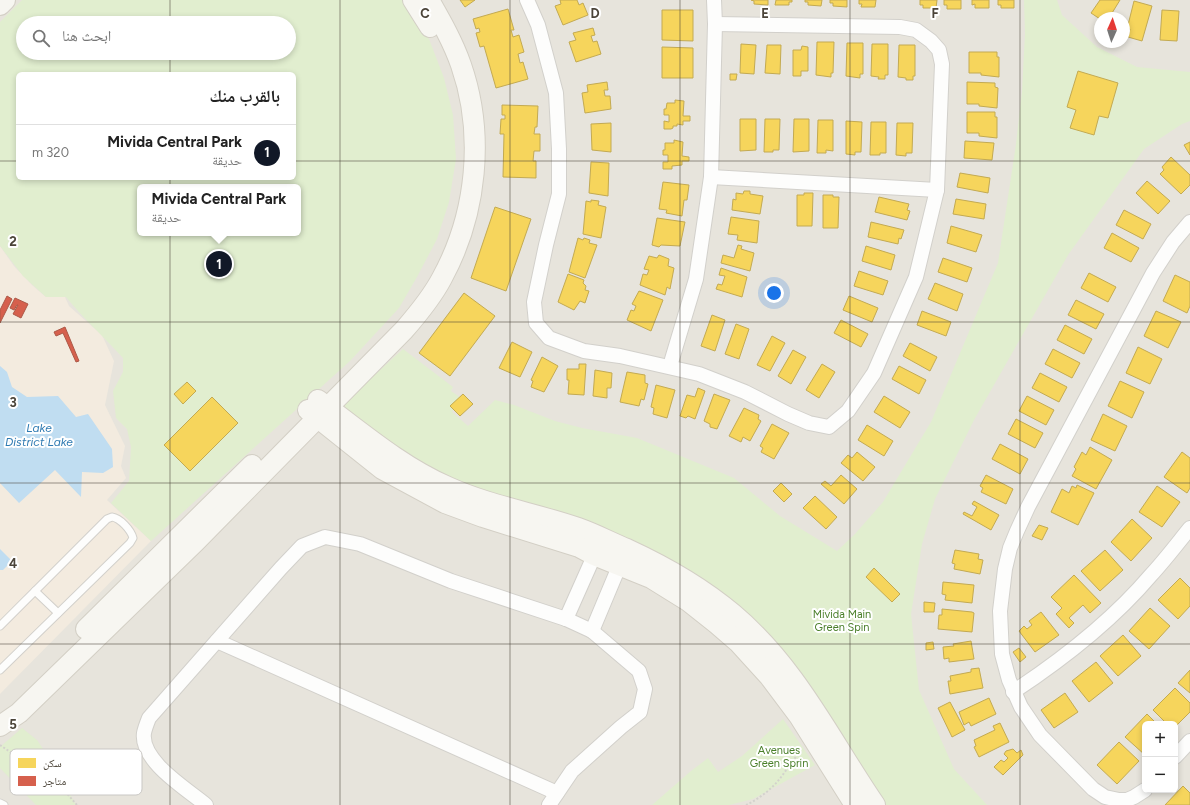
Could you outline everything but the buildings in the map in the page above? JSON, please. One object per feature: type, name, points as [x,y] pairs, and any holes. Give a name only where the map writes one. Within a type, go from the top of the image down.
[{"type":"street","points":[[0,5],[5,0]]},
{"type":"street","points":[[318,408],[403,315],[411,304],[429,275],[443,244],[457,200],[462,162],[462,137],[459,107],[455,88],[442,50],[424,17],[412,0]]},
{"type":"street","points":[[0,725],[19,714],[65,659],[223,492],[404,330],[431,297],[449,264],[466,216],[472,184],[475,158],[475,139],[471,101],[461,66],[455,48],[429,0]]},
{"type":"street","points":[[527,0],[538,25],[556,93],[559,149],[559,194],[544,252],[534,302],[536,323],[549,338],[584,351],[620,356],[670,366],[699,374],[745,392],[809,423],[829,427],[848,411],[874,373],[916,277],[937,190],[942,64],[939,50],[931,41],[916,30],[900,27],[715,24]]},
{"type":"street","points":[[670,366],[696,279],[711,177],[715,24],[714,0]]},
{"type":"street","points":[[711,177],[937,190]]},
{"type":"street","points":[[1142,792],[1119,803],[1098,794],[1051,747],[1030,722],[1014,692],[1002,654],[1000,633],[1002,590],[1010,548],[1028,508],[1153,273],[1173,242],[1190,222]]},
{"type":"street","points":[[318,408],[382,469],[445,503],[579,548],[598,546],[623,557],[670,570],[702,590],[734,614],[774,654],[801,689],[875,805]]},
{"type":"street","points":[[1014,692],[1059,660],[1105,621],[1151,576],[1190,528]]},
{"type":"street","points":[[206,805],[159,767],[147,750],[144,734],[149,718],[302,546],[325,537],[360,544],[451,581],[566,619],[592,631],[639,671],[645,689],[640,712],[572,771],[549,805]]},
{"type":"street","points":[[566,619],[598,546]]},
{"type":"street","points":[[592,631],[623,557]]},
{"type":"street","points":[[623,557],[717,624],[736,640],[785,696],[856,805]]},
{"type":"street","points":[[217,641],[557,792]]},
{"type":"street","points":[[1178,754],[1190,741]]},
{"type":"lane","points":[[0,626],[107,519],[112,517],[117,518],[131,532],[133,538],[132,541],[0,670]]},
{"type":"lane","points":[[35,591],[58,613]]},
{"type":"lane","points":[[0,803],[4,805]]},
{"type":"path","points":[[746,805],[755,801],[776,783],[797,754],[815,740]]},
{"type":"path","points":[[0,745],[10,752]]},
{"type":"path","points":[[68,795],[77,805]]},
{"type":"shaded area","points":[[0,0],[1190,0],[1190,805],[0,805]]},
{"type":"shaded area","points":[[0,246],[14,266],[32,285],[46,297],[65,297],[69,306],[102,335],[114,361],[105,405],[125,446],[121,466],[126,478],[107,500],[151,541],[0,694]]},
{"type":"green space","points":[[22,0],[404,0],[429,39],[444,78],[453,115],[456,159],[449,202],[437,239],[417,277],[399,308],[350,361],[151,541],[111,503],[129,481],[131,447],[127,429],[116,418],[113,391],[123,372],[123,358],[66,297],[46,297],[23,276],[0,246],[0,22]]},
{"type":"green space","name":"Mivida Main Green Spin","points":[[1024,0],[1057,0],[1062,15],[1094,44],[1094,48],[1099,48],[1137,67],[1190,72],[1190,121],[1182,124],[1144,149],[1068,255],[974,420],[935,499],[922,544],[911,614],[919,690],[954,769],[987,805],[879,805],[799,676],[487,492],[449,478],[424,465],[346,413],[344,403],[403,349],[453,387],[451,391],[461,398],[452,412],[468,426],[495,400],[514,405],[555,421],[582,428],[637,438],[734,478],[780,516],[837,551],[855,534],[883,502],[931,422],[998,263],[1016,144],[1022,91],[1025,34]]},
{"type":"green space","name":"Avenues Green Sprin","points":[[783,719],[815,765],[753,799],[729,805],[652,805],[708,758],[718,772],[742,756]]},
{"type":"green space","points":[[22,728],[37,740],[43,749],[10,749],[10,778],[0,768],[0,747]]},
{"type":"green space","points":[[26,795],[70,795],[76,805],[36,805]]},
{"type":"water","name":"Lake District Lake","points":[[0,366],[7,372],[12,387],[27,397],[58,396],[76,417],[88,414],[112,449],[113,467],[103,473],[82,472],[81,497],[55,470],[19,503],[0,483]]},
{"type":"water","points":[[0,549],[12,561],[3,570],[0,570]]},
{"type":"place","name":"Mivida Central Park","points":[[219,264]]}]
